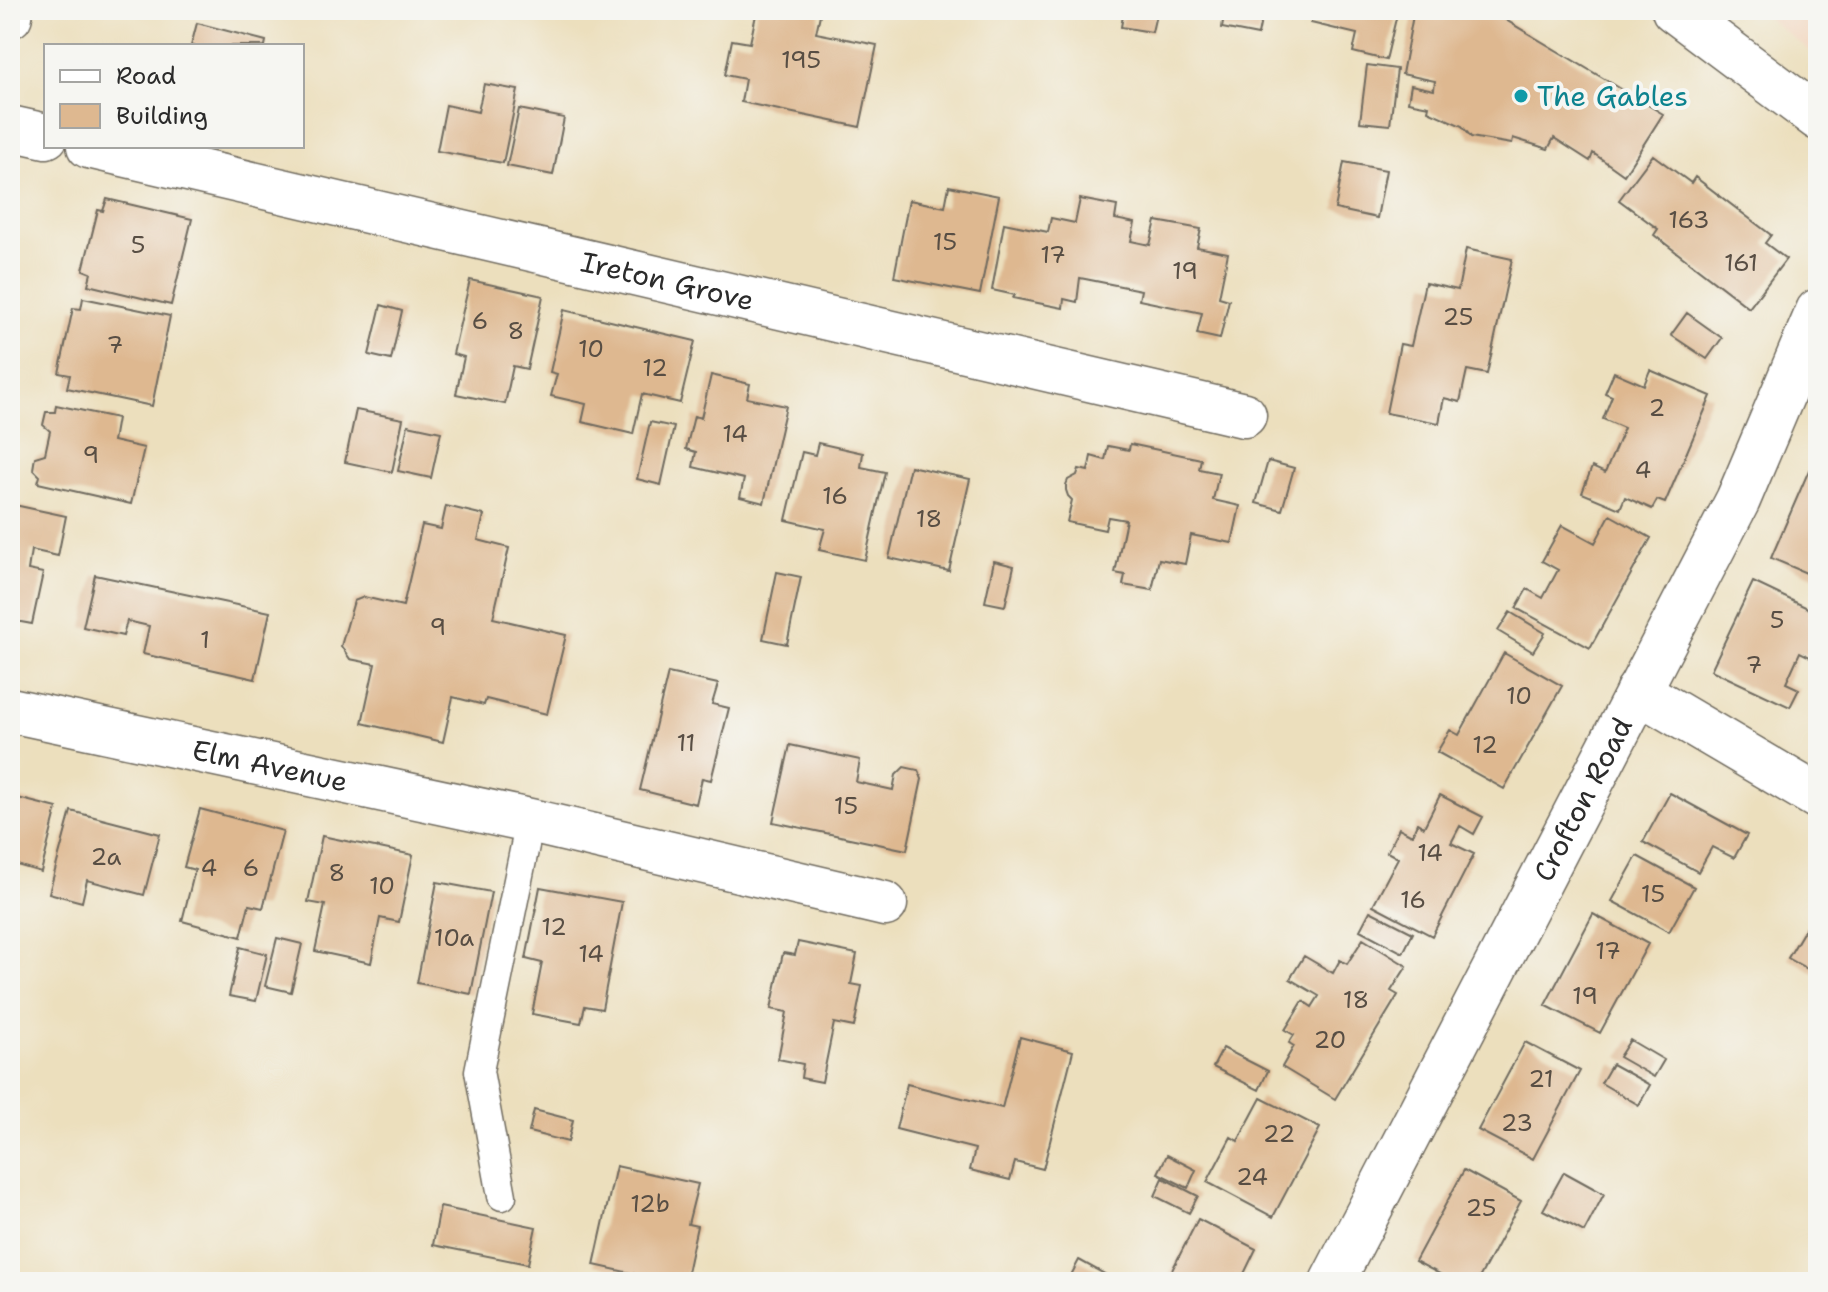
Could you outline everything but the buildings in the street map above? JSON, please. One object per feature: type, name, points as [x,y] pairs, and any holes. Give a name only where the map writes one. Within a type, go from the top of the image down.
[{"type":"street","points":[[1674,10],[1818,118]]},
{"type":"street","points":[[10,128],[44,136]]},
{"type":"street","name":"Ireton Grove","points":[[98,148],[1244,415]]},
{"type":"street","name":"Crofton Road","points":[[1332,1282],[1738,500],[1818,311]]},
{"type":"street","points":[[1638,691],[1818,797]]},
{"type":"street","name":"Elm Avenue","points":[[10,710],[530,821],[885,904]]},
{"type":"lane","points":[[502,1196],[479,1071],[530,821]]},
{"type":"shaded area","points":[[1757,10],[1818,10],[1818,57]]},
{"type":"place","name":"The Gables","points":[[1521,96]]}]
